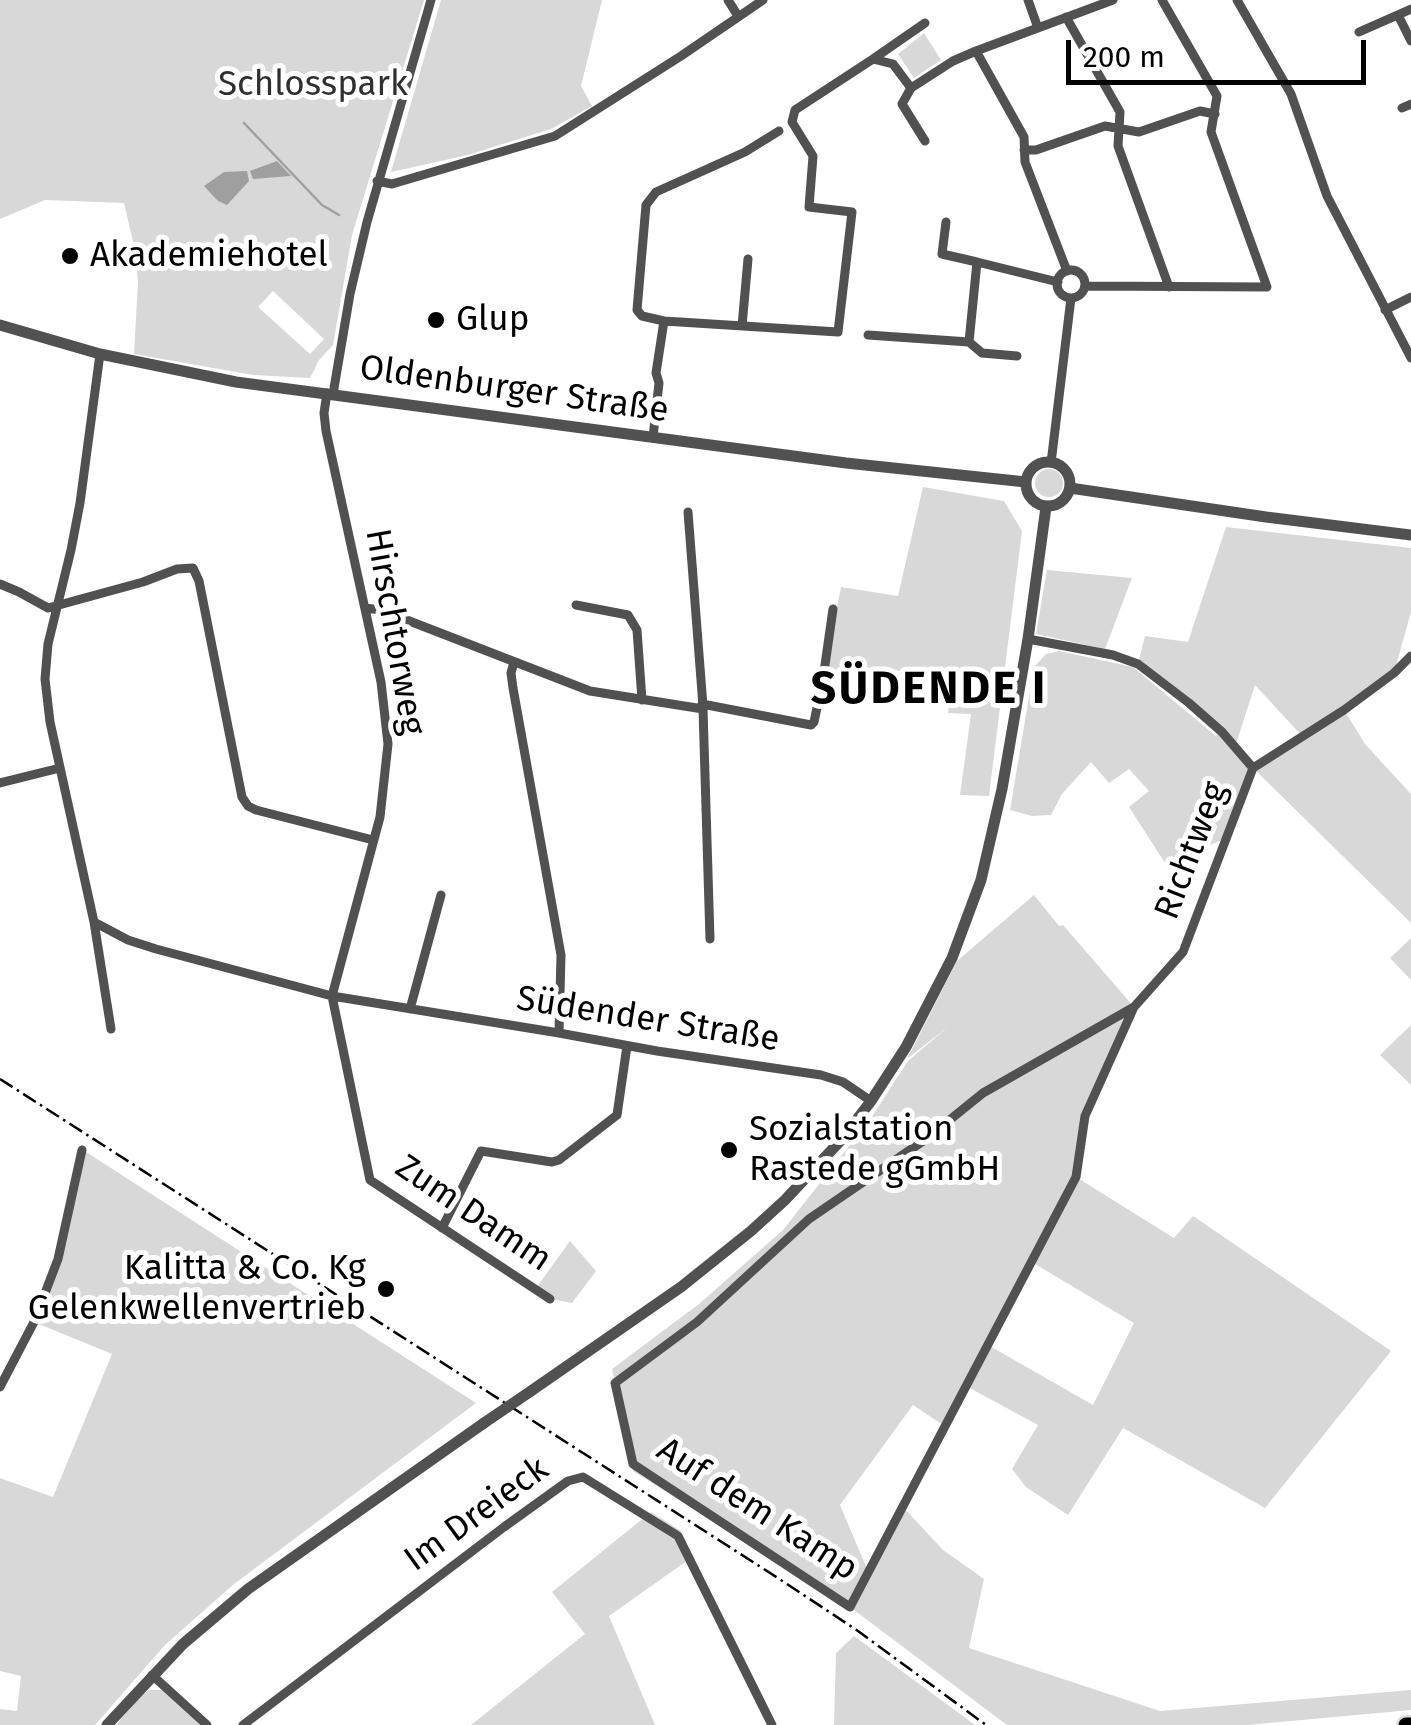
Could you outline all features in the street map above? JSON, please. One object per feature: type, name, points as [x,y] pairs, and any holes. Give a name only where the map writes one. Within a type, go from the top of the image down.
[{"type":"street","name":"Hirschtorweg","points":[[332,996],[380,817],[388,744],[381,682],[324,413],[377,181],[432,0]]},
{"type":"street","points":[[728,0],[738,16]]},
{"type":"street","points":[[377,181],[392,184],[555,136],[763,0]]},
{"type":"street","points":[[1028,0],[1038,28]]},
{"type":"street","points":[[924,142],[902,104],[910,88],[976,50],[1113,0]]},
{"type":"street","points":[[1085,286],[1267,287],[1211,132],[1216,96],[1162,0]]},
{"type":"street","points":[[1237,0],[1291,94],[1327,196],[1411,358]]},
{"type":"street","points":[[1358,32],[1411,9]]},
{"type":"street","points":[[1398,15],[1411,41]]},
{"type":"street","points":[[1066,17],[1120,112],[1118,146],[1169,288]]},
{"type":"street","points":[[779,130],[745,152],[656,192],[646,206],[637,310],[642,316],[664,321],[838,332],[852,212],[809,207],[814,156],[792,122],[795,110],[925,23]]},
{"type":"street","points":[[976,50],[1024,137],[1024,162],[1067,272]]},
{"type":"street","points":[[873,58],[893,64],[910,88]]},
{"type":"street","points":[[1024,150],[1036,150],[1105,126],[1139,132],[1200,111],[1215,114]]},
{"type":"street","points":[[946,222],[942,254],[1058,282]]},
{"type":"street","points":[[742,326],[748,259]]},
{"type":"street","points":[[969,342],[977,262]]},
{"type":"street","points":[[1067,272],[1080,274],[1085,286],[1080,295],[1070,298],[1061,293],[1058,282],[1067,272]]},
{"type":"street","points":[[1386,310],[1411,297]]},
{"type":"street","points":[[1051,463],[1070,298]]},
{"type":"street","points":[[653,437],[659,383],[656,372],[664,321]]},
{"type":"street","name":"Oldenburger Straße","points":[[0,325],[100,354],[236,382],[1026,482]]},
{"type":"street","points":[[868,335],[969,342],[982,352],[1018,356]]},
{"type":"street","points":[[100,354],[77,518],[55,608],[45,679],[50,722],[94,922],[111,1029]]},
{"type":"street","points":[[1051,463],[1066,471],[1070,488],[1060,503],[1039,505],[1029,495],[1026,482],[1039,464],[1051,463]]},
{"type":"street","points":[[1070,488],[1411,535]]},
{"type":"street","points":[[107,1725],[183,1644],[248,1588],[681,1287],[752,1231],[842,1139],[871,1102],[931,1002],[981,880],[1000,802],[1046,506]]},
{"type":"street","points":[[688,512],[702,706],[710,940]]},
{"type":"street","points":[[0,584],[55,608],[178,569],[193,568],[199,581],[242,797],[256,810],[373,840]]},
{"type":"street","points":[[576,605],[628,615],[637,630],[642,700]]},
{"type":"street","points":[[365,608],[381,610],[590,690],[810,725],[814,722],[833,609]]},
{"type":"street","points":[[1028,639],[1114,655],[1138,664],[1211,722],[1253,768]]},
{"type":"street","name":"Richtweg","points":[[1134,1007],[1183,952],[1253,768],[1344,710],[1411,656]]},
{"type":"street","points":[[514,662],[512,688],[561,955],[559,1032]]},
{"type":"street","points":[[0,782],[60,768]]},
{"type":"street","points":[[410,1009],[441,896]]},
{"type":"street","name":"Südender Straße","points":[[94,922],[156,949],[332,996],[627,1046],[822,1074],[844,1082],[871,1102]]},
{"type":"street","name":"Zum Damm","points":[[332,996],[370,1180],[550,1300]]},
{"type":"street","name":"Auf dem Kamp","points":[[1134,1007],[1085,1116],[1076,1177],[850,1608],[633,1464],[615,1383],[697,1322],[809,1219],[926,1139],[983,1093],[1134,1007]]},
{"type":"street","points":[[442,1228],[480,1151],[552,1162],[617,1116],[627,1046]]},
{"type":"street","points":[[0,1386],[34,1322],[58,1259],[82,1150]]},
{"type":"street","name":"Im Dreieck","points":[[243,1725],[520,1515],[568,1481],[584,1477],[678,1536],[772,1725]]},
{"type":"street","points":[[152,1675],[207,1725]]},
{"type":"green space","name":"Schlosspark","points":[[0,0],[424,0],[352,235],[333,345],[310,378],[253,375],[134,354],[138,282],[124,203],[45,200],[0,219]],"holes":[[[273,291],[324,339],[310,354],[258,307]]]},
{"type":"green space","points":[[441,0],[602,0],[581,86],[592,106],[551,129],[468,155],[391,172]]},
{"type":"green space","points":[[924,33],[941,60],[914,78],[898,54]]},
{"type":"green space","points":[[1049,469],[1059,473],[1063,483],[1059,493],[1049,497],[1039,493],[1035,483],[1039,473]]},
{"type":"green space","points":[[923,487],[1004,501],[1022,531],[989,796],[960,795],[971,714],[948,713],[951,684],[912,679],[912,673],[894,670],[890,684],[868,680],[866,688],[823,679],[841,587],[898,596]]},
{"type":"green space","points":[[1226,527],[1411,548],[1411,612],[1394,673],[1344,710],[1365,744],[1411,794],[1411,923],[1254,769],[1227,838],[1165,863],[1129,807],[1149,791],[1129,769],[1109,783],[1091,762],[1062,794],[1051,815],[1032,816],[1010,810],[1034,667],[1046,654],[1059,651],[1133,667],[1216,736],[1221,732],[1138,664],[1145,636],[1188,642]],"holes":[[[1255,685],[1302,736],[1253,768],[1235,747]]]},
{"type":"green space","points":[[1047,570],[1132,578],[1105,649],[1036,634]]},
{"type":"green space","points":[[1034,895],[1134,1007],[1085,1116],[1076,1177],[1174,1238],[1193,1216],[1391,1351],[1265,1508],[1123,1428],[1068,1515],[1026,1487],[1012,1469],[1038,1425],[966,1386],[988,1345],[1093,1405],[1134,1323],[1035,1264],[1066,1194],[943,1425],[913,1405],[840,1505],[868,1571],[904,1508],[943,1550],[984,1579],[969,1648],[1160,1711],[1411,1690],[1411,1710],[1247,1725],[1007,1725],[850,1607],[633,1471],[612,1369],[699,1304],[783,1230],[871,1118],[908,1061],[949,1026],[907,1059],[957,961]]},
{"type":"green space","points":[[1411,938],[1411,980],[1390,958]]},
{"type":"green space","points":[[1411,1025],[1411,1085],[1380,1055]]},
{"type":"green space","points":[[83,1150],[476,1403],[234,1584],[165,1645],[95,1725],[0,1725],[0,1709],[17,1711],[21,1676],[0,1671],[0,1478],[53,1497],[112,1354],[34,1322]]},
{"type":"green space","points":[[570,1241],[596,1271],[572,1303],[550,1299],[536,1288]]},
{"type":"green space","points":[[651,1512],[681,1531],[678,1537],[688,1560],[609,1616],[655,1725],[471,1725],[585,1634],[552,1592]]},
{"type":"green space","points":[[854,1636],[975,1725],[834,1725],[836,1653]]},
{"type":"green space","points":[[150,1690],[162,1690],[200,1725],[116,1725]]},
{"type":"shaded area","points":[[277,161],[291,176],[253,179],[250,171]]},
{"type":"shaded area","points":[[247,171],[249,181],[227,205],[204,186],[224,172]]},
{"type":"waterway","points":[[244,123],[322,205],[339,215]]},
{"type":"railway","points":[[0,1079],[781,1580],[986,1725]]},
{"type":"place","name":"Akademiehotel","points":[[70,256]]},
{"type":"place","name":"Glup","points":[[436,320]]},
{"type":"place","name":"Sozialstation Rastede gGmbH","points":[[729,1150]]},
{"type":"place","name":"Kalitta & Co. Kg Gelenkwellenvertrieb","points":[[386,1289]]},
{"type":"district","name":"SÜDENDE I","points":[[929,690]]}]
